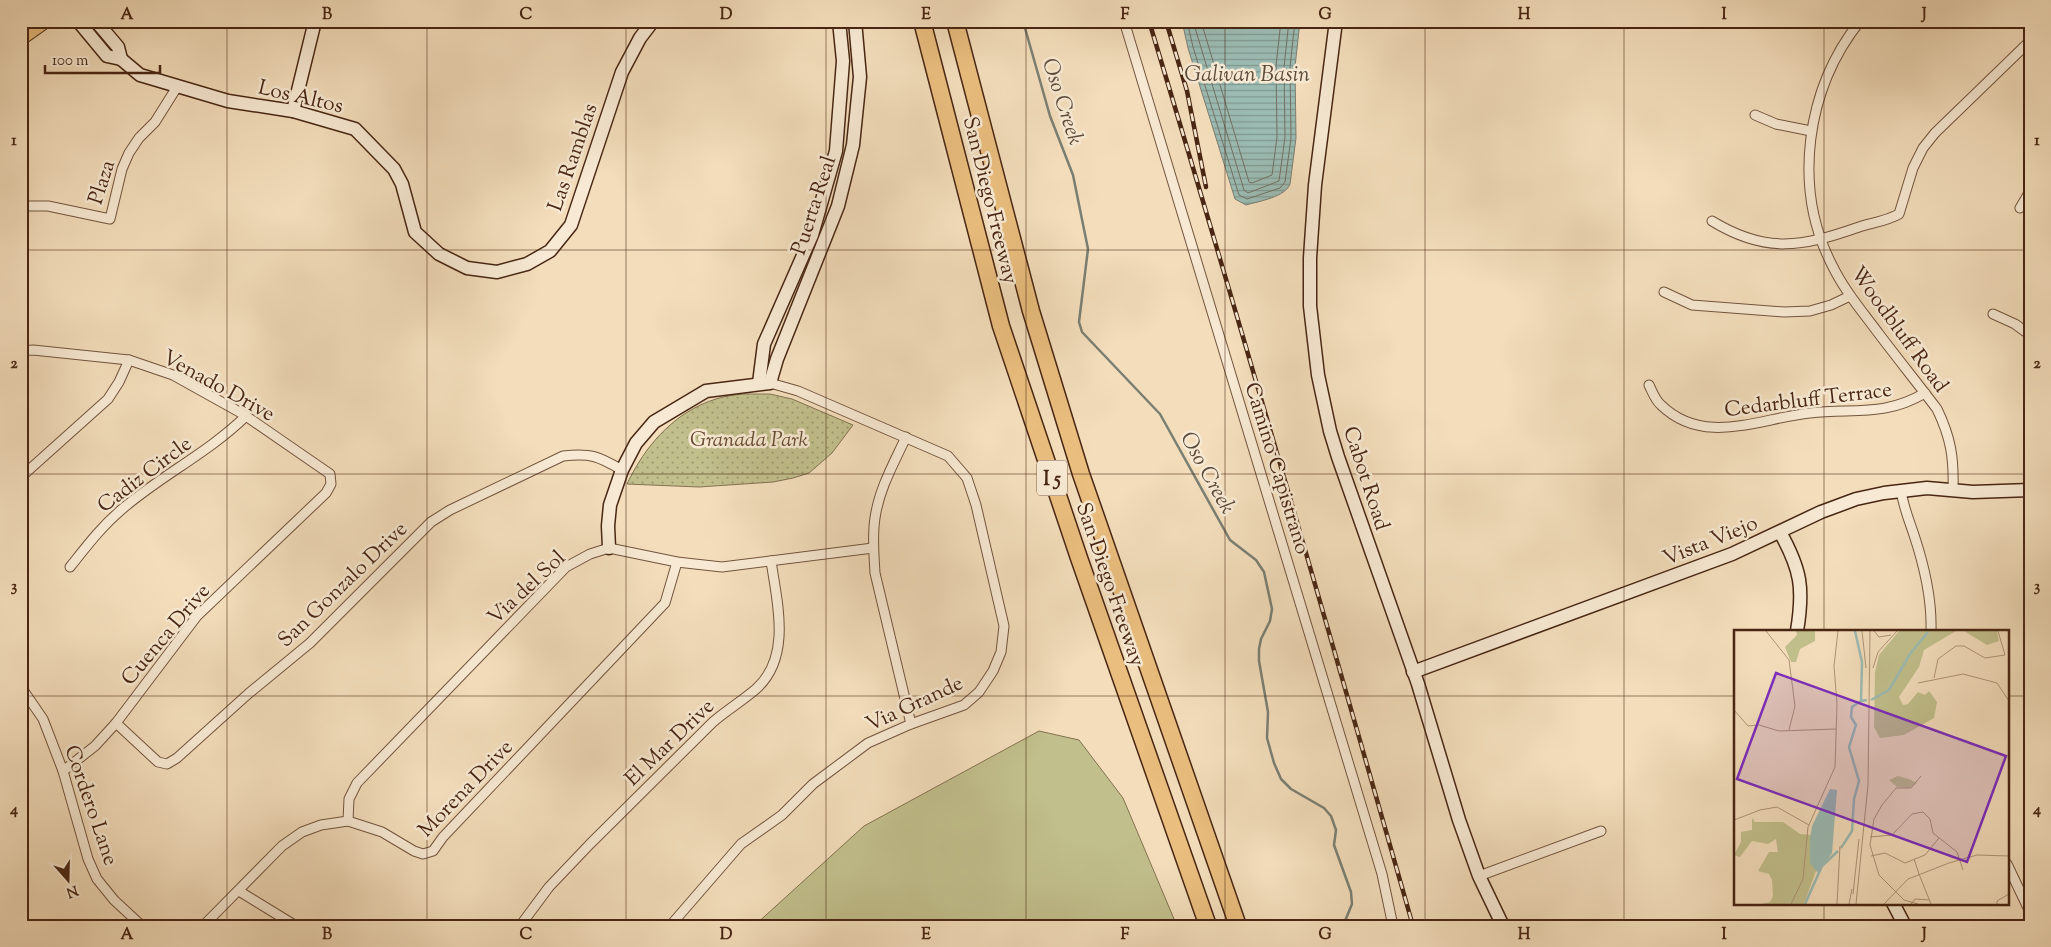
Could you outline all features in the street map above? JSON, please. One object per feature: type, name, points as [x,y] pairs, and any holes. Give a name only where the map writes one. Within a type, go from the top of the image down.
[{"type":"highway","name":"San Diego Freeway","points":[[922,21],[1001,326],[1079,558],[1208,926]]},
{"type":"highway","name":"San Diego Freeway","points":[[955,21],[1031,311],[1069,436],[1238,926]]},
{"type":"main road","points":[[21,38],[45,21]]},
{"type":"street","name":"Los Altos","points":[[78,21],[107,56],[121,59],[140,75],[228,101],[293,111],[355,129],[394,169],[402,184],[415,232],[438,254],[467,268]]},
{"type":"street","name":"Los Altos","points":[[96,21],[118,47],[121,59]]},
{"type":"street","points":[[293,111],[315,21]]},
{"type":"street","name":"Las Ramblas","points":[[467,268],[497,272],[527,264],[550,250],[571,225],[622,72],[640,38],[653,21]]},
{"type":"street","name":"Puerta Real","points":[[765,383],[764,344],[812,236],[836,151],[843,61],[839,21]]},
{"type":"street","name":"Puerta Real","points":[[765,383],[777,359],[838,206],[853,145],[860,77],[855,21]]},
{"type":"street","name":"Camino Capistrano","points":[[1124,21],[1382,874],[1393,926]]},
{"type":"street","name":"Cabot Road","points":[[1336,21],[1311,227],[1310,306],[1318,375],[1330,431],[1352,501],[1413,672],[1459,820],[1479,876],[1503,926]]},
{"type":"street","name":"Woodbluff Road","points":[[1860,21],[1845,40],[1830,69],[1811,130],[1808,160],[1809,188],[1815,219],[1831,264],[1850,296],[1937,409],[1952,448],[1953,490]]},
{"type":"street","points":[[1712,222],[1731,233],[1757,242],[1778,244],[1821,240],[1899,214],[1913,168],[1923,148],[1934,133],[2030,41]]},
{"type":"street","name":"Plaza","points":[[21,206],[48,206],[110,219],[122,169],[129,153],[139,138],[155,122],[177,87]]},
{"type":"street","points":[[1755,116],[1776,124],[1811,130]]},
{"type":"street","points":[[2020,208],[2030,191]]},
{"type":"street","points":[[1664,292],[1692,305],[1784,312],[1810,311],[1831,305],[1850,296]]},
{"type":"street","points":[[1993,314],[2015,324],[2030,335]]},
{"type":"street","name":"Venado Drive","points":[[21,351],[33,350],[129,360],[173,375],[246,416],[330,474]]},
{"type":"street","points":[[21,477],[108,399],[119,382],[129,360]]},
{"type":"street","points":[[765,383],[706,391],[654,422],[636,443],[622,470],[610,505],[608,526],[609,548],[677,562],[722,567],[873,548]]},
{"type":"street","name":"Via Grande","points":[[670,926],[741,844],[782,816],[813,784],[868,743],[964,704],[979,692],[994,671],[1001,652],[1004,626],[976,506],[967,478],[948,456],[798,391],[765,383]]},
{"type":"street","name":"Cedarbluff Terrace","points":[[1649,385],[1659,404],[1674,415],[1688,422],[1723,428],[1741,427],[1808,413],[1879,411],[1911,402],[1925,393]]},
{"type":"street","name":"Cadiz Circle","points":[[70,567],[97,534],[121,510],[215,443],[246,416]]},
{"type":"street","points":[[906,437],[883,488],[875,518],[873,548],[875,573],[911,724]]},
{"type":"street","name":"San Gonzalo Drive","points":[[116,723],[158,762],[166,764],[177,758],[248,694],[310,643],[431,522],[450,510],[563,456],[583,454],[601,457],[622,470]]},
{"type":"street","name":"Cuenca Drive","points":[[63,771],[96,746],[116,723],[197,616],[326,493],[331,484],[330,474]]},
{"type":"street","name":"Vista Viejo","points":[[1413,672],[1732,554],[1840,504],[1856,499],[1901,490],[1927,488],[2007,492],[2030,490]]},
{"type":"street","points":[[1901,490],[1903,504],[1923,569],[1928,597],[1930,630]]},
{"type":"street","points":[[1780,532],[1793,555],[1800,581],[1802,603],[1797,630]]},
{"type":"street","name":"Via del Sol","points":[[348,821],[349,799],[357,783],[566,567],[590,554],[609,548]]},
{"type":"street","name":"El Mar Drive","points":[[520,926],[550,887],[590,844],[713,722],[757,688],[771,669],[780,630],[770,561]]},
{"type":"street","name":"Morena Drive","points":[[203,926],[282,846],[302,832],[321,825],[348,821],[382,832],[414,851],[423,854],[433,851],[443,837],[665,603],[677,562]]},
{"type":"street","name":"Cordero Lane","points":[[21,687],[43,718],[63,771],[88,859],[97,878],[114,900],[142,926]]},
{"type":"street","points":[[1479,876],[1601,831]]},
{"type":"street","points":[[2008,866],[2030,912]]},
{"type":"street","points":[[238,891],[296,926]]},
{"type":"street","points":[[1894,904],[1905,926]]},
{"type":"green space","name":"Granada Park","points":[[743,394],[770,394],[792,399],[853,425],[832,453],[809,473],[793,478],[773,482],[699,487],[627,484],[652,444],[674,422],[687,412],[701,405],[723,397]]},
{"type":"green space","points":[[1039,731],[1079,740],[1123,798],[1177,926],[754,926],[864,826]]},
{"type":"water","name":"Galivan Basin","points":[[1182,21],[1300,21],[1295,67],[1296,138],[1290,184],[1278,195],[1246,205],[1235,199],[1188,48]]},
{"type":"waterway","name":"Oso Creek","points":[[1023,21],[1050,116],[1073,175],[1088,249],[1079,322],[1082,332],[1160,414],[1230,540],[1256,560],[1264,572],[1272,609],[1270,621],[1261,639],[1259,649],[1259,661],[1268,712],[1267,738],[1281,779],[1291,789],[1324,808],[1331,816],[1336,830],[1334,845],[1351,892],[1352,904],[1343,926]]},
{"type":"railway","points":[[1149,21],[1283,473],[1413,926]]},
{"type":"railway","points":[[1166,21],[1187,91],[1206,187]]}]
